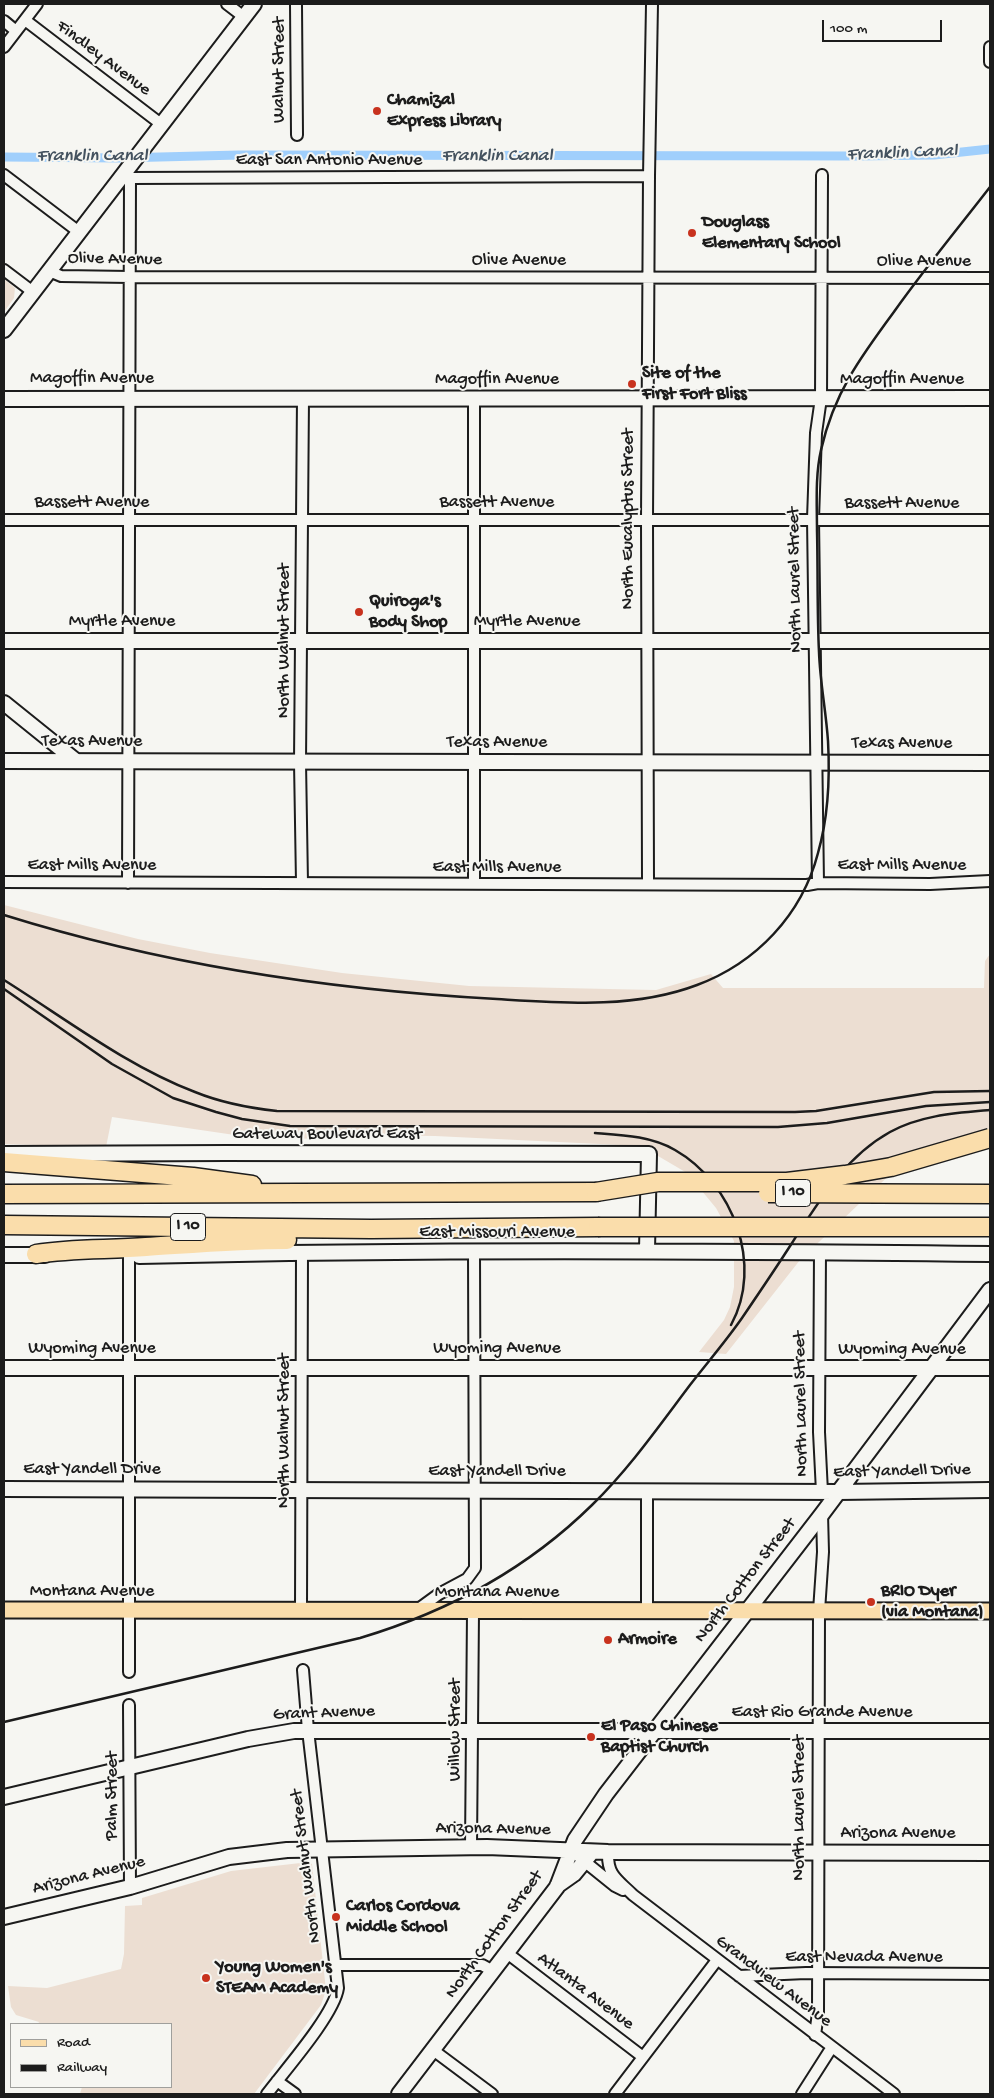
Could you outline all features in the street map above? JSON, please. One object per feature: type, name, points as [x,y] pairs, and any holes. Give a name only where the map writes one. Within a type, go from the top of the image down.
[{"type":"highway","points":[[596,1192],[658,1182],[787,1182],[845,1175],[923,1159],[990,1138]]},
{"type":"highway","points":[[4,1162],[193,1177],[319,1194]]},
{"type":"highway","name":"I 10","points":[[4,1194],[596,1192],[990,1194]]},
{"type":"highway","name":"I 10","points":[[4,1225],[371,1229],[990,1227]]},
{"type":"highway","points":[[36,1254],[67,1249],[122,1249],[240,1240],[339,1239],[371,1229]]},
{"type":"main road","points":[[4,330],[79,232],[128,172],[161,124],[254,4]]},
{"type":"main road","name":"Magoffin Avenue","points":[[4,399],[990,398]]},
{"type":"main road","name":"Myrtle Avenue","points":[[4,642],[990,641]]},
{"type":"main road","points":[[4,703],[76,761]]},
{"type":"main road","name":"Texas Avenue","points":[[4,761],[990,763]]},
{"type":"main road","name":"Gateway Boulevard East","points":[[4,1154],[226,1152],[649,1154],[647,1250]]},
{"type":"main road","name":"East Missouri Avenue","points":[[4,1255],[128,1256],[302,1252],[647,1250],[743,1253],[984,1254]]},
{"type":"main road","points":[[984,1254],[990,1262]]},
{"type":"main road","name":"North Cotton Street","points":[[399,2094],[557,1887],[581,1830],[746,1610],[839,1492],[990,1290]]},
{"type":"main road","name":"Wyoming Avenue","points":[[4,1368],[990,1368]]},
{"type":"main road","name":"East Yandell Drive","points":[[4,1489],[822,1492],[990,1490]]},
{"type":"main road","name":"North Laurel Street","points":[[822,1492],[822,1514]]},
{"type":"main road","name":"Montana Avenue","points":[[4,1610],[473,1612],[990,1611]]},
{"type":"main road","name":"Grant Avenue","points":[[4,1797],[270,1734],[308,1730],[654,1731]]},
{"type":"main road","name":"East Rio Grande Avenue","points":[[654,1731],[990,1731]]},
{"type":"main road","name":"Arizona Avenue","points":[[4,1917],[130,1887],[229,1857],[321,1848],[472,1848],[571,1851],[588,1857],[608,1852],[990,1853]]},
{"type":"main road","points":[[557,1887],[574,1874],[588,1857]]},
{"type":"street","points":[[4,47],[37,4]]},
{"type":"street","points":[[227,4],[244,17]]},
{"type":"street","name":"Walnut Street","points":[[296,4],[297,136]]},
{"type":"street","name":"North Eucalyptus Street","points":[[648,884],[646,762],[648,278],[652,4]]},
{"type":"street","name":"Findley Avenue","points":[[24,20],[161,124]]},
{"type":"street","points":[[4,21],[16,31]]},
{"type":"street","points":[[990,47],[990,62]]},
{"type":"street","name":"East San Antonio Avenue","points":[[128,172],[649,170]]},
{"type":"street","points":[[128,172],[130,277],[128,883]]},
{"type":"street","points":[[4,175],[79,232]]},
{"type":"street","name":"North Laurel Street","points":[[818,883],[813,519],[816,433],[820,398],[822,175]]},
{"type":"street","points":[[4,270],[33,292]]},
{"type":"street","name":"Olive Avenue","points":[[49,271],[61,276],[130,277],[990,278]]},
{"type":"street","name":"North Walnut Street","points":[[302,398],[300,762],[302,883]]},
{"type":"street","points":[[474,398],[474,884]]},
{"type":"street","name":"Bassett Avenue","points":[[4,520],[990,520]]},
{"type":"street","name":"East Mills Avenue","points":[[4,882],[930,884],[990,881]]},
{"type":"street","name":"North Walnut Street","points":[[301,1610],[302,1252]]},
{"type":"street","points":[[416,1611],[439,1594],[467,1579],[473,1574],[475,1568],[474,1252]]},
{"type":"street","name":"North Laurel Street","points":[[820,1252],[819,1432],[822,1492]]},
{"type":"street","points":[[128,1256],[129,1672]]},
{"type":"street","points":[[646,1611],[647,1490]]},
{"type":"street","name":"North Laurel Street","points":[[815,2035],[818,2013],[819,1974],[819,1611],[823,1552],[822,1514]]},
{"type":"street","name":"Willow Street","points":[[472,1848],[473,1612]]},
{"type":"street","name":"North Walnut Street","points":[[266,2094],[333,2005],[338,1988],[308,1730],[303,1670]]},
{"type":"street","name":"Palm Street","points":[[129,1705],[130,1887]]},
{"type":"street","name":"Grandview Avenue","points":[[608,1852],[608,1863],[611,1873],[633,1895],[894,2094]]},
{"type":"street","name":"Grandview Avenue","points":[[588,1857],[615,1886],[633,1895]]},
{"type":"street","name":"Atlanta Avenue","points":[[507,1953],[643,2057]]},
{"type":"street","points":[[615,2094],[717,1960]]},
{"type":"street","points":[[335,1965],[482,1965],[493,1971]]},
{"type":"street","name":"East Nevada Avenue","points":[[739,1976],[990,1974]]},
{"type":"street","points":[[802,2094],[832,2047]]},
{"type":"street","points":[[434,2050],[492,2094]]},
{"type":"street","points":[[277,2081],[295,2094]]},
{"type":"shaded area","points":[[4,279],[15,288],[14,298],[4,312]]},
{"type":"shaded area","points":[[4,905],[138,939],[210,953],[342,973],[469,986],[656,990],[711,974],[723,988],[984,988],[985,961],[990,954],[990,1134],[899,1166],[800,1260],[726,1354],[699,1352],[724,1320],[730,1307],[734,1287],[734,1241],[716,1208],[687,1173],[641,1146],[435,1136],[360,1135],[300,1139],[262,1139],[112,1117],[106,1147],[4,1144]]},
{"type":"shaded area","name":"Young Women's STEAM Academy","points":[[309,1862],[312,1864],[326,1990],[321,2005],[254,2094],[80,2094],[82,2088],[172,2088],[172,2023],[38,2023],[16,2015],[11,2007],[8,1986],[47,1988],[121,1969],[124,1954],[125,1906],[142,1905],[142,1898],[231,1871]]},
{"type":"waterway","name":"Franklin Canal","points":[[4,157],[120,158],[239,155],[855,156],[934,155],[990,149]]},
{"type":"railway","points":[[4,915],[64,933],[186,961],[310,982],[434,995],[573,1003],[623,1001],[673,993],[718,976],[739,964],[774,934],[801,897],[811,876],[824,826],[828,797],[829,755],[819,652],[817,480],[821,450],[833,410],[851,375],[884,326],[990,187]]},
{"type":"railway","points":[[4,980],[97,1041],[170,1081],[205,1096],[225,1102],[277,1111],[795,1112],[816,1111],[934,1092],[990,1091]]},
{"type":"railway","points":[[4,989],[112,1064],[173,1098],[242,1119],[290,1126],[778,1127],[827,1123],[926,1106],[990,1102]]},
{"type":"railway","points":[[4,1722],[360,1638],[424,1615],[484,1586],[541,1549],[567,1528],[606,1491],[631,1462],[736,1327],[812,1211],[846,1167],[874,1142],[902,1126],[926,1118],[990,1110]]},
{"type":"railway","points":[[595,1133],[636,1137],[666,1145],[695,1165],[713,1183],[727,1204],[737,1227],[743,1252],[744,1277],[740,1302],[731,1325]]},
{"type":"place","name":"Chamizal Express Library","points":[[377,111]]},
{"type":"place","name":"Douglass Elementary School","points":[[692,233]]},
{"type":"place","name":"Site of the First Fort Bliss","points":[[632,384]]},
{"type":"place","name":"Quiroga's Body Shop","points":[[359,612]]},
{"type":"place","name":"BRIO Dyer (via Montana)","points":[[871,1602]]},
{"type":"place","name":"Armoire","points":[[608,1640]]},
{"type":"place","name":"El Paso Chinese Baptist Church","points":[[591,1737]]},
{"type":"place","name":"Carlos Cordova Middle School","points":[[336,1917]]},
{"type":"place","name":"Young Women's STEAM Academy","points":[[206,1978]]}]
